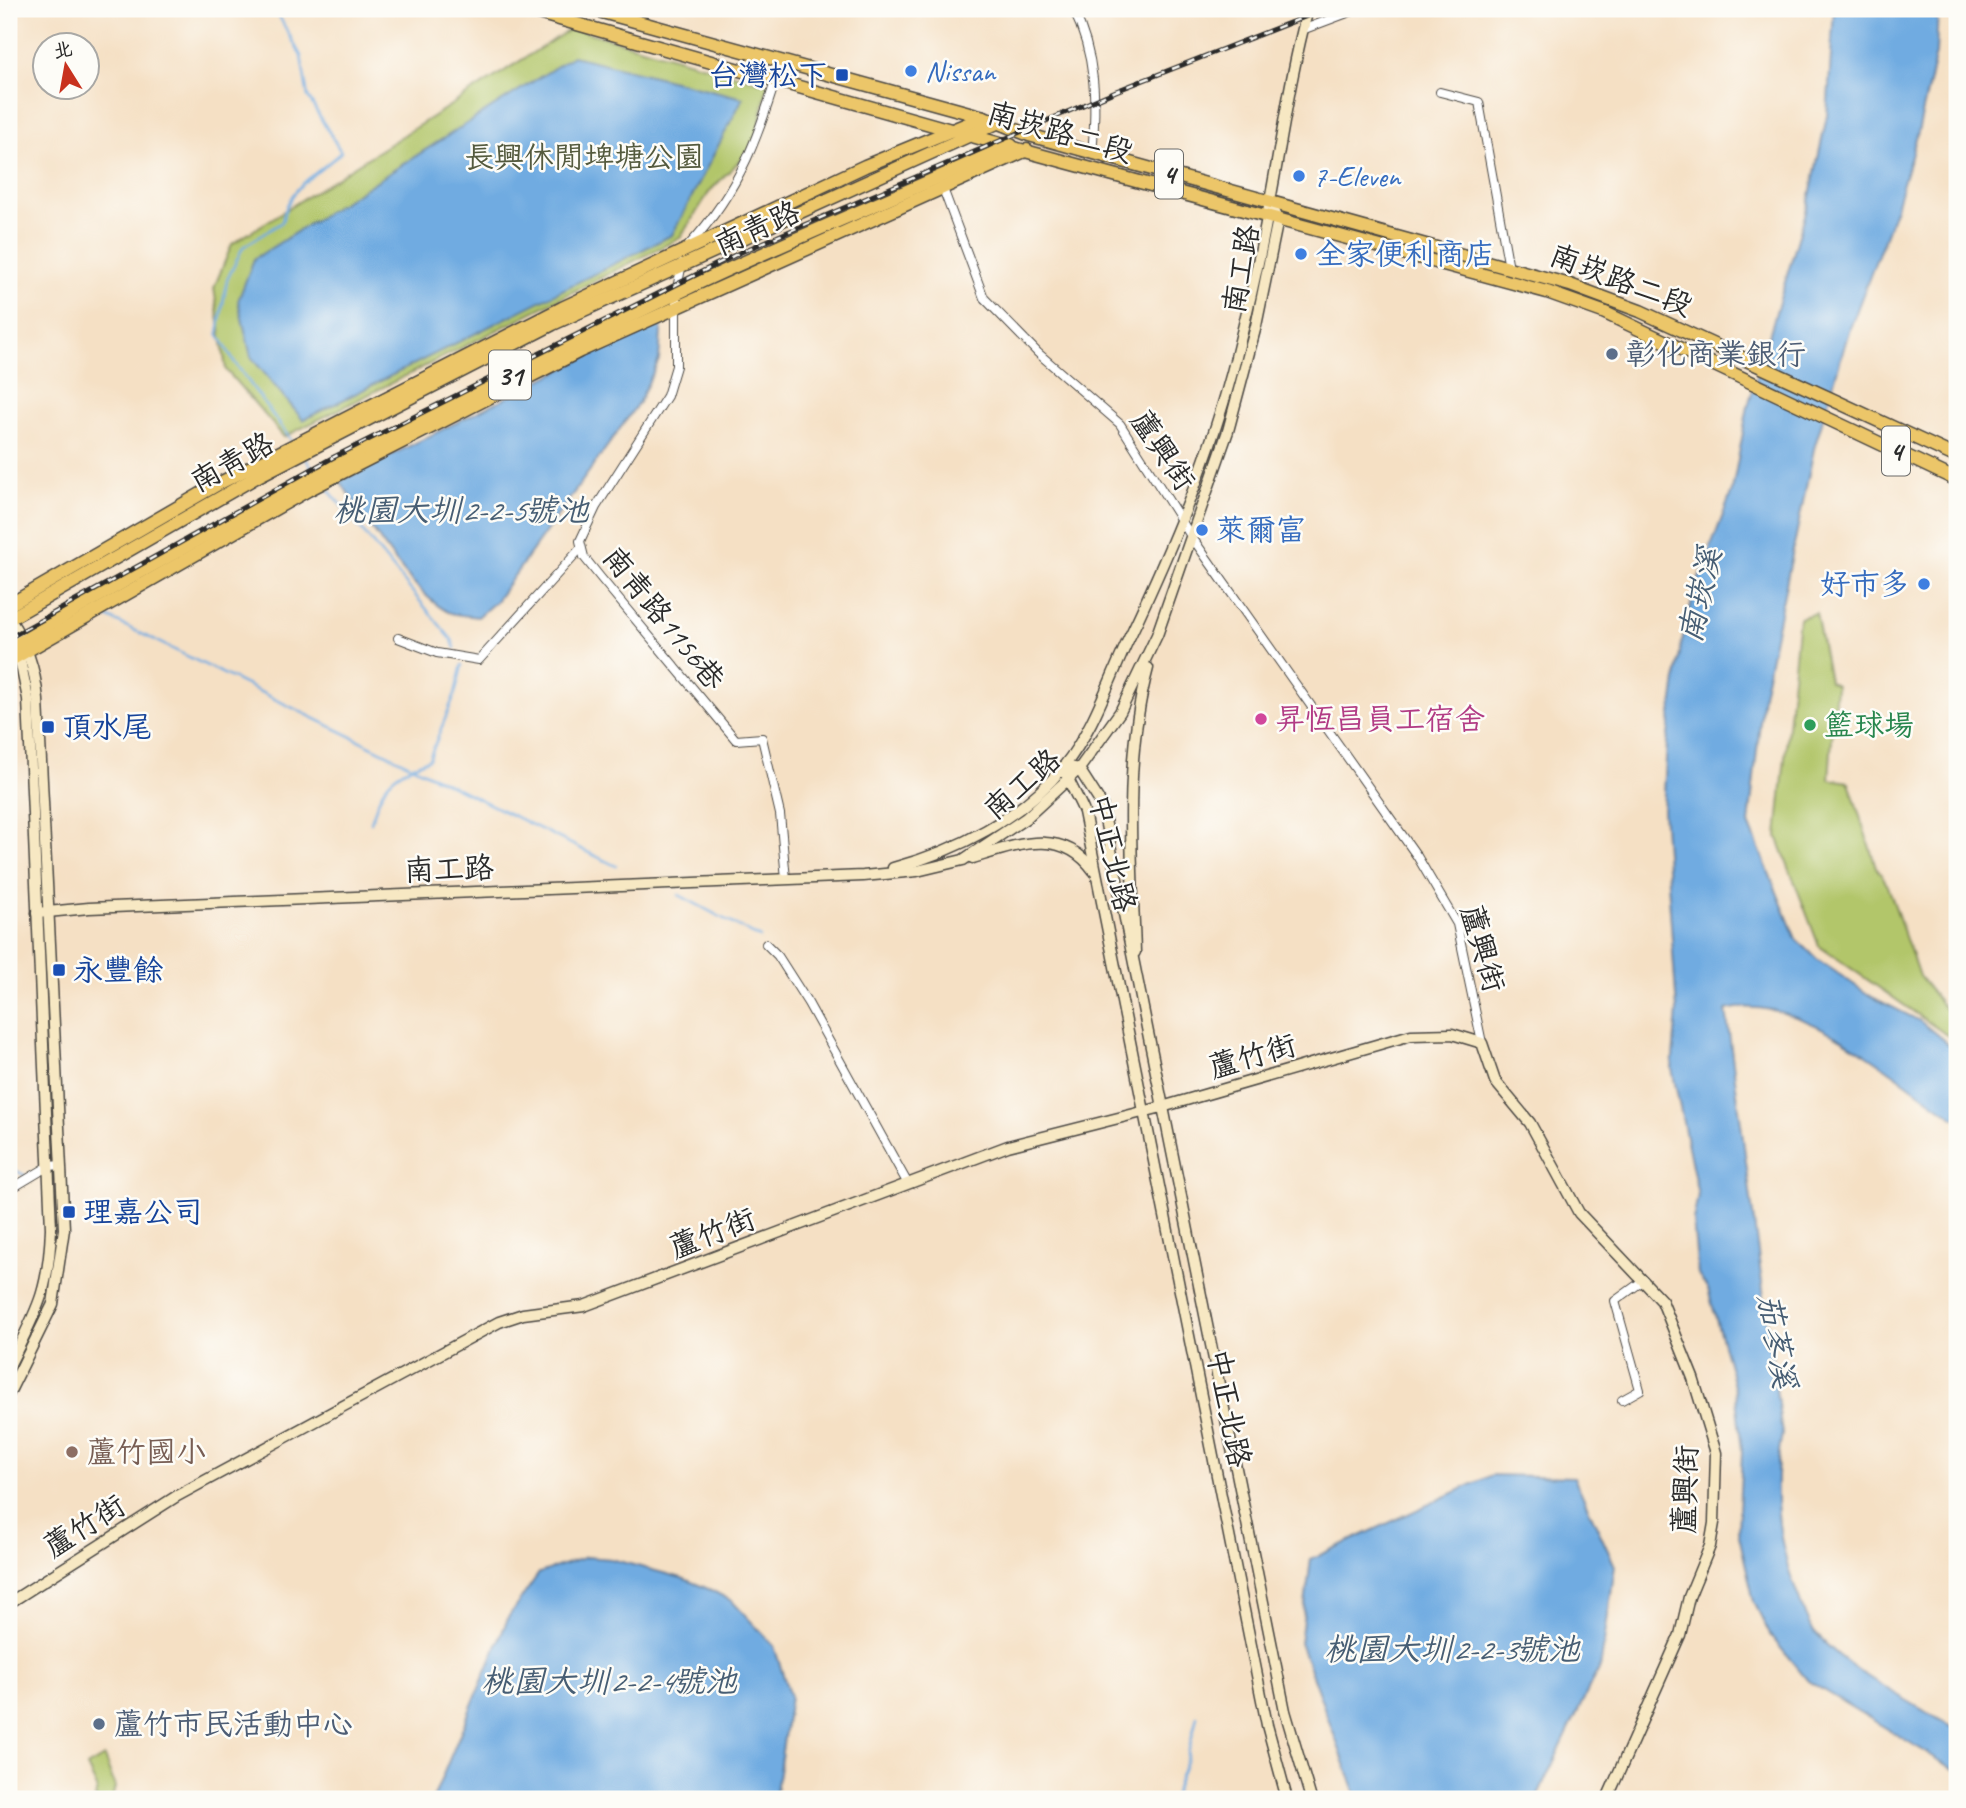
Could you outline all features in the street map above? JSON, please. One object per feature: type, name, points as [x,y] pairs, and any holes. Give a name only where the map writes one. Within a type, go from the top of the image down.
[{"type":"main road","name":"南崁路二段","points":[[524,9],[776,78],[1025,151],[1547,292],[1603,312],[1957,480]]},
{"type":"main road","name":"南崁路二段","points":[[591,9],[984,117],[1029,135],[1091,153],[1570,285],[1640,310],[1957,457]]},
{"type":"main road","name":"31","points":[[9,605],[218,484],[474,352],[687,247],[865,166],[984,117]]},
{"type":"main road","name":"南青路","points":[[9,618],[258,476],[524,339],[997,123]]},
{"type":"main road","name":"南青路","points":[[16,648],[227,523],[511,375],[1029,135]]},
{"type":"main road","name":"31","points":[[16,648],[275,509],[676,300],[1025,151],[1045,140]]},
{"type":"main road","name":"南青路","points":[[474,352],[524,339]]},
{"type":"main road","name":"南青路","points":[[486,401],[511,375]]},
{"type":"main road","name":"南青路","points":[[227,523],[275,509]]},
{"type":"main road","name":"南青路","points":[[43,598],[81,563]]},
{"type":"street","points":[[1073,9],[1091,52],[1096,109],[1091,153]]},
{"type":"street","name":"南工路","points":[[37,913],[863,876],[917,871],[964,860],[1026,818],[1079,769],[1120,712],[1157,635],[1228,431],[1256,326],[1273,218],[1270,202],[1308,9]]},
{"type":"street","points":[[1302,30],[1358,9]]},
{"type":"street","points":[[687,247],[704,228],[744,169],[755,145],[781,62]]},
{"type":"street","points":[[1440,92],[1479,102],[1509,268]]},
{"type":"street","name":"蘆興街","points":[[942,186],[955,226],[974,263],[984,298],[1038,353],[1120,424],[1191,537],[1418,856],[1451,910],[1482,1043],[1495,1081],[1530,1123],[1580,1213],[1662,1301],[1712,1433],[1716,1453],[1714,1523],[1710,1546],[1689,1597],[1680,1635],[1607,1799]]},
{"type":"street","name":"南工路","points":[[863,876],[949,850],[986,831],[1045,786],[1065,765],[1107,687],[1160,574],[1181,520],[1235,360],[1273,218]]},
{"type":"street","name":"南青路1156巷","points":[[687,247],[676,300],[676,366],[667,396],[596,507],[580,541],[580,549],[736,740],[762,738],[780,814],[786,879]]},
{"type":"street","points":[[398,638],[437,653],[479,660],[580,549]]},
{"type":"street","points":[[9,618],[28,699],[49,1166],[50,1270],[43,1299],[9,1366]]},
{"type":"street","points":[[1136,972],[1130,863],[1135,763],[1141,693],[1157,635]]},
{"type":"street","points":[[9,1393],[53,1304],[60,1272],[64,1229],[38,700],[35,669],[16,648]]},
{"type":"street","name":"中正北路","points":[[1287,1799],[1267,1725],[1084,812],[1076,791],[1067,779],[1065,765],[1079,769],[1102,805],[1285,1711],[1311,1799]]},
{"type":"street","points":[[964,860],[1028,842],[1047,842],[1072,850],[1094,871]]},
{"type":"street","points":[[766,944],[778,956],[808,1003],[908,1184]]},
{"type":"street","name":"蘆竹街","points":[[9,1603],[177,1496],[499,1322],[523,1314],[584,1306],[1008,1146],[1145,1112],[1410,1035],[1452,1034],[1482,1043]]},
{"type":"street","points":[[9,1190],[49,1166],[61,1165]]},
{"type":"street","points":[[1622,1400],[1640,1390],[1615,1301],[1644,1280]]},
{"type":"green space","name":"桃園大圳2-2-5號池","points":[[572,28],[768,84],[755,145],[710,191],[680,238],[284,437],[226,370],[214,288],[232,244]]},
{"type":"green space","points":[[1816,613],[1829,681],[1836,685],[1829,779],[1849,782],[1876,867],[1888,886],[1919,976],[1957,1024],[1957,1042],[1819,946],[1777,836],[1799,618]]},
{"type":"green space","points":[[104,1757],[115,1787],[112,1799],[95,1799],[97,1788],[87,1767]]},
{"type":"water","name":"南崁溪","points":[[1834,9],[1938,9],[1936,53],[1918,132],[1895,210],[1849,331],[1814,449],[1763,695],[1749,824],[1796,939],[1817,959],[1872,997],[1920,1021],[1957,1051],[1957,1119],[1848,1042],[1817,1026],[1786,1014],[1756,1008],[1726,1010],[1782,1434],[1777,1498],[1782,1540],[1792,1581],[1811,1627],[1831,1649],[1865,1675],[1957,1730],[1957,1771],[1808,1681],[1770,1635],[1754,1602],[1738,1531],[1742,1451],[1735,1389],[1708,1289],[1698,1275],[1693,1220],[1698,1195],[1672,1069],[1677,1011],[1663,810],[1667,742],[1681,645],[1695,589],[1732,491],[1748,406],[1808,205],[1827,116]]},
{"type":"water","name":"桃園大圳2-2-5號池","points":[[573,56],[743,98],[672,235],[303,420],[251,357],[238,301],[254,259]]},
{"type":"water","name":"桃園大圳2-2-5號池","points":[[662,319],[659,360],[639,402],[496,601],[478,617],[446,611],[402,570],[340,481]]},
{"type":"water","name":"桃園大圳2-2-3號池","points":[[1492,1475],[1574,1477],[1615,1566],[1601,1663],[1536,1799],[1358,1799],[1300,1643],[1311,1559]]},
{"type":"water","name":"桃園大圳2-2-4號池","points":[[586,1557],[611,1559],[682,1578],[711,1590],[732,1601],[774,1646],[790,1697],[775,1799],[433,1799],[509,1616],[539,1573]]},
{"type":"waterway","points":[[275,9],[301,56],[308,97],[341,152],[297,190],[285,209],[282,222],[243,247],[227,280],[218,333],[233,360],[291,440]]},
{"type":"waterway","points":[[305,458],[313,469]]},
{"type":"waterway","points":[[327,488],[452,640],[455,648]]},
{"type":"waterway","points":[[103,615],[616,866]]},
{"type":"waterway","points":[[371,822],[380,797],[390,781],[396,775],[429,759],[455,694],[462,665]]},
{"type":"waterway","points":[[679,895],[760,938]]},
{"type":"waterway","points":[[9,1167],[26,1176]]},
{"type":"waterway","points":[[1172,1799],[1187,1758],[1197,1716]]},
{"type":"railway","points":[[9,638],[332,458],[741,252],[1116,91],[1325,9]]},
{"type":"place","name":"Nissan","points":[[911,71]]},
{"type":"place","name":"台灣松下","points":[[842,75]]},
{"type":"place","name":"7-Eleven","points":[[1299,176]]},
{"type":"place","name":"全家便利商店","points":[[1301,254]]},
{"type":"place","name":"彰化商業銀行","points":[[1612,354]]},
{"type":"place","name":"萊爾富","points":[[1202,530]]},
{"type":"place","name":"好市多","points":[[1924,584]]},
{"type":"place","name":"昇恆昌員工宿舍","points":[[1261,719]]},
{"type":"place","name":"籃球場","points":[[1810,725]]},
{"type":"place","name":"頂水尾","points":[[48,727]]},
{"type":"place","name":"永豐餘","points":[[59,970]]},
{"type":"place","name":"理嘉公司","points":[[69,1212]]},
{"type":"place","name":"蘆竹國小","points":[[72,1452]]},
{"type":"place","name":"蘆竹市民活動中心","points":[[99,1724]]},
{"type":"park label","name":"長興休閒埤塘公園","points":[[584,157]]},
{"type":"water label","name":"茄苳溪","points":[[1777,1341]]}]
